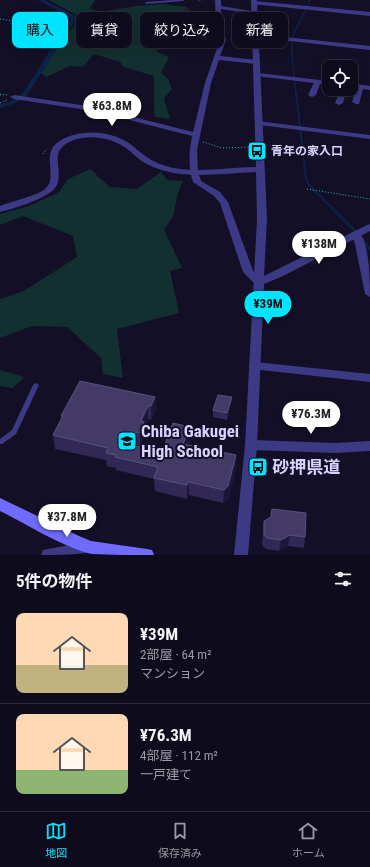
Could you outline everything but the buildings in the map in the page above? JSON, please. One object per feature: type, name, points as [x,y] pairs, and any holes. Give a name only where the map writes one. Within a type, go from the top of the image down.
[{"type":"main road","points":[[0,504],[74,541],[91,547],[147,555]]},
{"type":"street","points":[[259,282],[248,272],[224,202],[217,194],[197,182],[194,172],[193,150],[208,83],[223,40],[219,25],[219,3],[255,12],[254,1],[370,14]]},
{"type":"street","points":[[288,39],[370,48]]},
{"type":"street","points":[[241,555],[251,445],[262,219],[256,48]]},
{"type":"street","points":[[217,58],[257,62]]},
{"type":"street","points":[[258,74],[322,82]]},
{"type":"street","points":[[312,95],[318,82]]},
{"type":"street","points":[[356,102],[360,87],[370,88]]},
{"type":"street","points":[[339,103],[342,96]]},
{"type":"street","points":[[14,97],[94,109],[196,137]]},
{"type":"street","points":[[260,123],[370,137]]},
{"type":"street","points":[[0,209],[46,192],[52,188],[54,183],[54,150],[62,143],[80,136],[113,138],[128,145],[139,157],[148,162],[179,171],[194,172],[260,169]]},
{"type":"street","points":[[259,282],[279,274],[370,227]]},
{"type":"street","points":[[356,234],[360,244],[370,294]]},
{"type":"street","points":[[255,366],[370,378]]},
{"type":"street","points":[[251,445],[335,448],[370,446]]},
{"type":"street","points":[[48,555],[91,547]]},
{"type":"lane","points":[[146,3],[183,0]]},
{"type":"lane","points":[[0,442],[14,432],[36,385]]},
{"type":"path","points":[[0,19],[12,21]]},
{"type":"path","points":[[196,137],[222,148],[259,147]]},
{"type":"path","points":[[307,189],[370,199]]},
{"type":"green space","points":[[49,0],[95,0],[90,8],[99,12],[76,12],[76,15]]},
{"type":"green space","points":[[163,4],[186,7],[192,12],[140,12],[140,48],[164,48],[156,51],[169,57],[161,73],[168,79],[172,89],[164,98],[170,119],[155,117],[154,76],[124,67],[120,62],[94,54],[83,67],[70,66],[46,77],[40,72],[58,48],[68,48],[68,34],[76,23],[76,48],[132,48],[132,12],[99,12],[137,6]]},
{"type":"green space","points":[[90,169],[110,187],[137,189],[161,172],[167,180],[183,181],[178,193],[173,216],[164,230],[182,268],[170,271],[179,313],[117,329],[123,378],[103,374],[101,358],[67,327],[32,326],[0,338],[0,299],[24,291],[77,257],[73,236],[23,216],[0,225],[0,214],[29,206],[59,192],[68,179]]},
{"type":"green space","points":[[0,370],[24,377],[13,388],[0,386]]},
{"type":"waterway","points":[[0,106],[14,102],[25,94],[73,20],[73,16],[40,0]]},
{"type":"waterway","points":[[296,94],[292,57],[292,38],[310,0]]},
{"type":"waterway","points":[[296,93],[306,179],[309,185],[357,233]]},
{"type":"waterway","points":[[362,238],[370,249]]},
{"type":"place","name":"青年の家入口","points":[[257,151]]},
{"type":"place","name":"Chiba Gakugei High School","points":[[127,441]]},
{"type":"place","name":"砂押県道","points":[[258,467]]}]
